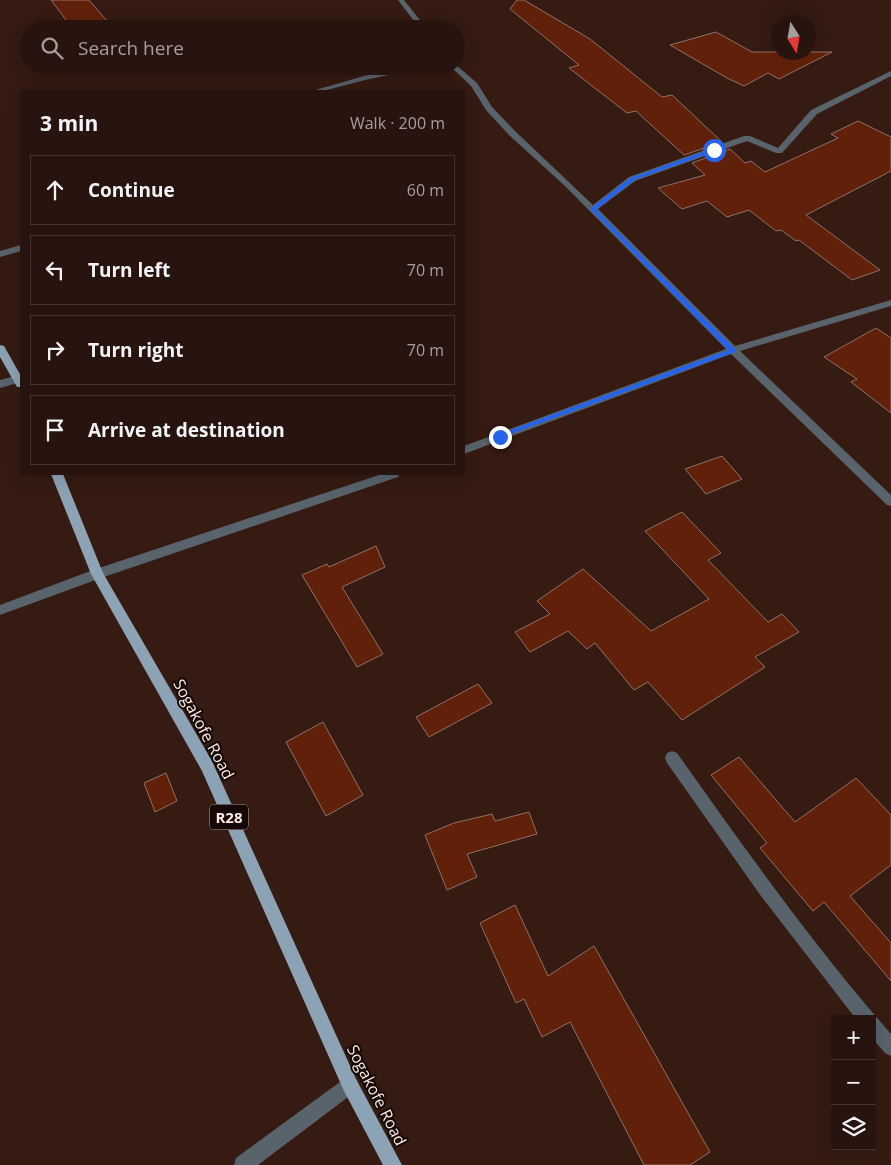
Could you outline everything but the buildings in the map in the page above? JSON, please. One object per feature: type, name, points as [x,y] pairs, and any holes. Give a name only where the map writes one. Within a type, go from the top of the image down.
[{"type":"main road","points":[[0,348],[20,381]]},
{"type":"main road","name":"Sogakofe Road","points":[[57,475],[97,574],[207,766],[350,1085],[393,1165]]},
{"type":"street","points":[[401,0],[417,20]]},
{"type":"street","points":[[593,209],[632,179],[747,138],[779,151],[802,129],[814,112],[829,102],[891,73]]},
{"type":"street","points":[[320,90],[380,75]]},
{"type":"street","points":[[463,75],[474,85],[489,108],[512,133],[593,209],[733,350],[891,502]]},
{"type":"street","points":[[0,254],[20,248]]},
{"type":"street","points":[[465,450],[733,350],[891,303]]},
{"type":"street","points":[[0,384],[20,381]]},
{"type":"street","points":[[0,610],[97,574],[391,475]]},
{"type":"street","points":[[672,758],[771,900],[827,972],[864,1015]]},
{"type":"street","points":[[876,1030],[891,1047]]},
{"type":"street","points":[[243,1165],[350,1085]]},
{"type":"route","points":[[500,437],[733,350],[593,209],[632,179],[714,150]]}]
